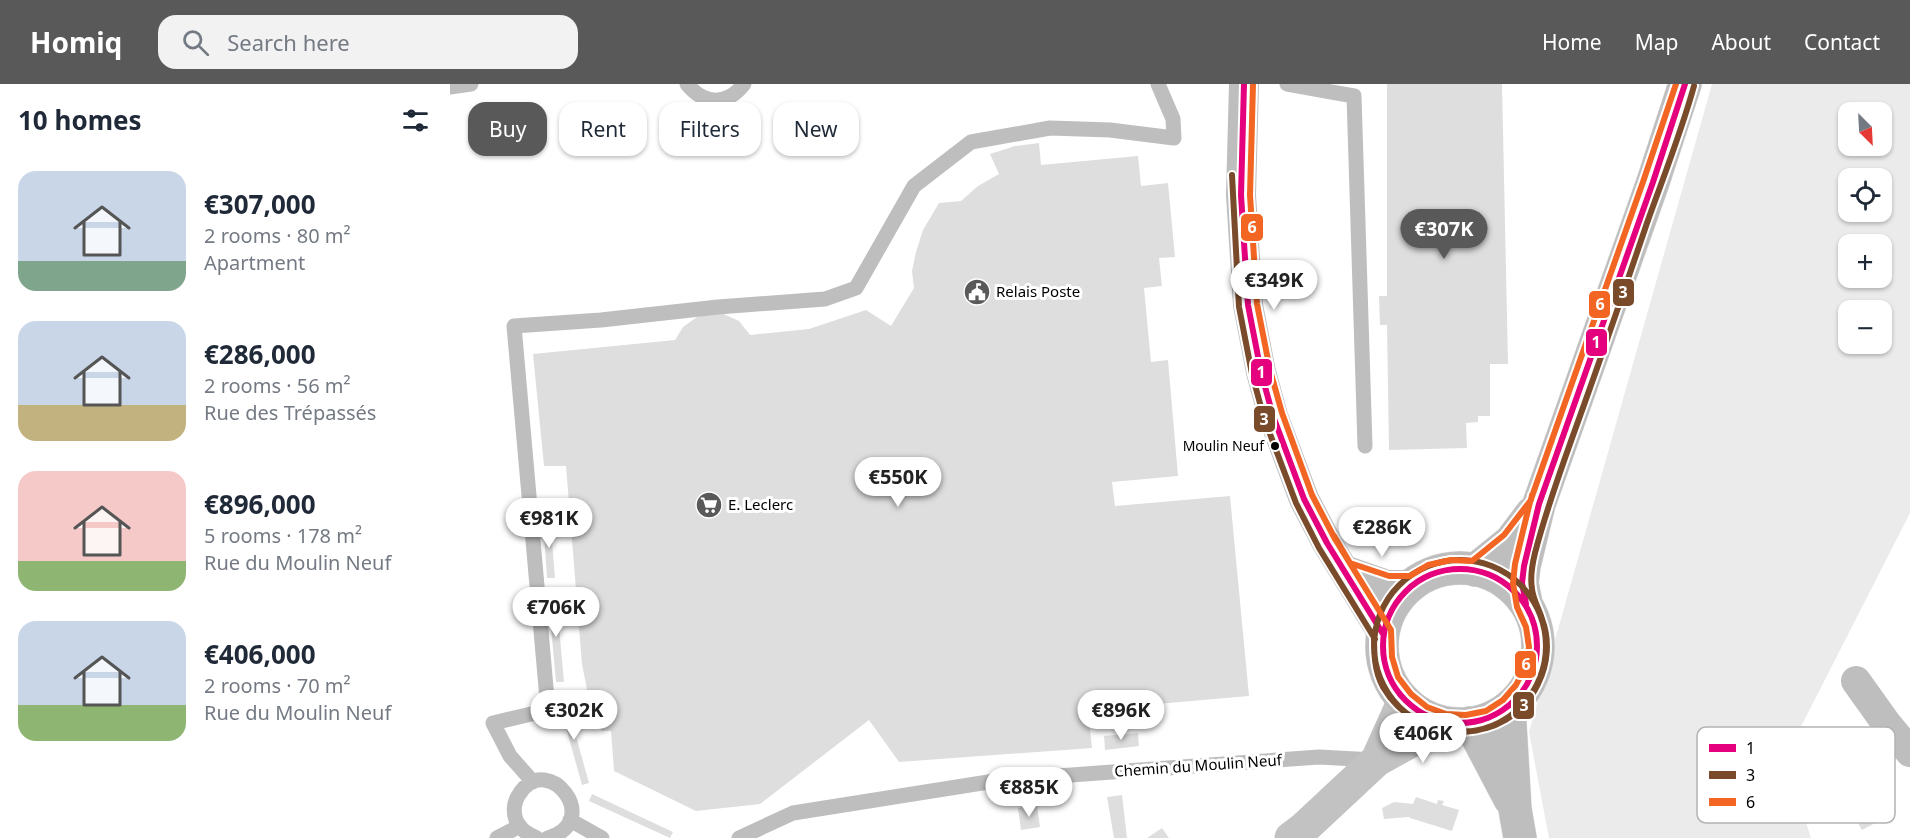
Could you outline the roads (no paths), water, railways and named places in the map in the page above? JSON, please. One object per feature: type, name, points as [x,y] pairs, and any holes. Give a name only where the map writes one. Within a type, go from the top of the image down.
[{"type":"main road","points":[[1526,604],[1512,588],[1495,576],[1475,570],[1453,569],[1431,574],[1412,585],[1398,599],[1388,616],[1383,634],[1383,658],[1390,681],[1404,700],[1423,715],[1457,723],[1489,719],[1509,708],[1524,690],[1534,670],[1538,647],[1535,624],[1526,604],[1521,583],[1539,504],[1653,182],[1685,84]]},
{"type":"main road","points":[[1475,570],[1511,541],[1539,504]]},
{"type":"main road","points":[[1509,708],[1518,823]]},
{"type":"main road","points":[[1457,723],[1518,823]]},
{"type":"street","points":[[1244,84],[1241,195],[1248,304],[1273,416],[1304,499],[1327,543],[1383,634]]},
{"type":"street","points":[[1344,570],[1387,585],[1412,585]]},
{"type":"street","points":[[1856,681],[1889,727]]},
{"type":"street","points":[[1377,760],[1404,700]]},
{"type":"street","points":[[1300,835],[1377,760],[1457,723]]},
{"type":"street","points":[[1895,734],[1910,752]]},
{"type":"lane","points":[[450,87],[471,84]]},
{"type":"lane","points":[[687,84],[694,93],[715,100],[726,99],[744,84]]},
{"type":"lane","points":[[533,782],[510,756],[493,723],[548,710],[514,326],[825,299],[856,288],[914,186],[971,142],[1050,128],[1110,130],[1174,138],[1173,119],[1158,84]]},
{"type":"lane","points":[[1287,84],[1354,96],[1365,446]]},
{"type":"lane","name":"Chemin du Moulin Neuf","points":[[739,838],[793,813],[1001,780],[1319,757],[1377,760]]},
{"type":"lane","points":[[537,838],[527,834],[520,826],[515,817],[514,807],[522,789],[533,782],[549,781],[557,784],[570,800],[572,810],[570,820],[565,829],[552,837]]},
{"type":"lane","points":[[570,820],[602,838]]},
{"type":"lane","points":[[497,838],[520,826]]},
{"type":"place","name":"Relais Poste","points":[[977,292]]},
{"type":"place","name":"Moulin Neuf","points":[[1275,446]]},
{"type":"place","name":"E. Leclerc","points":[[709,505]]}]
